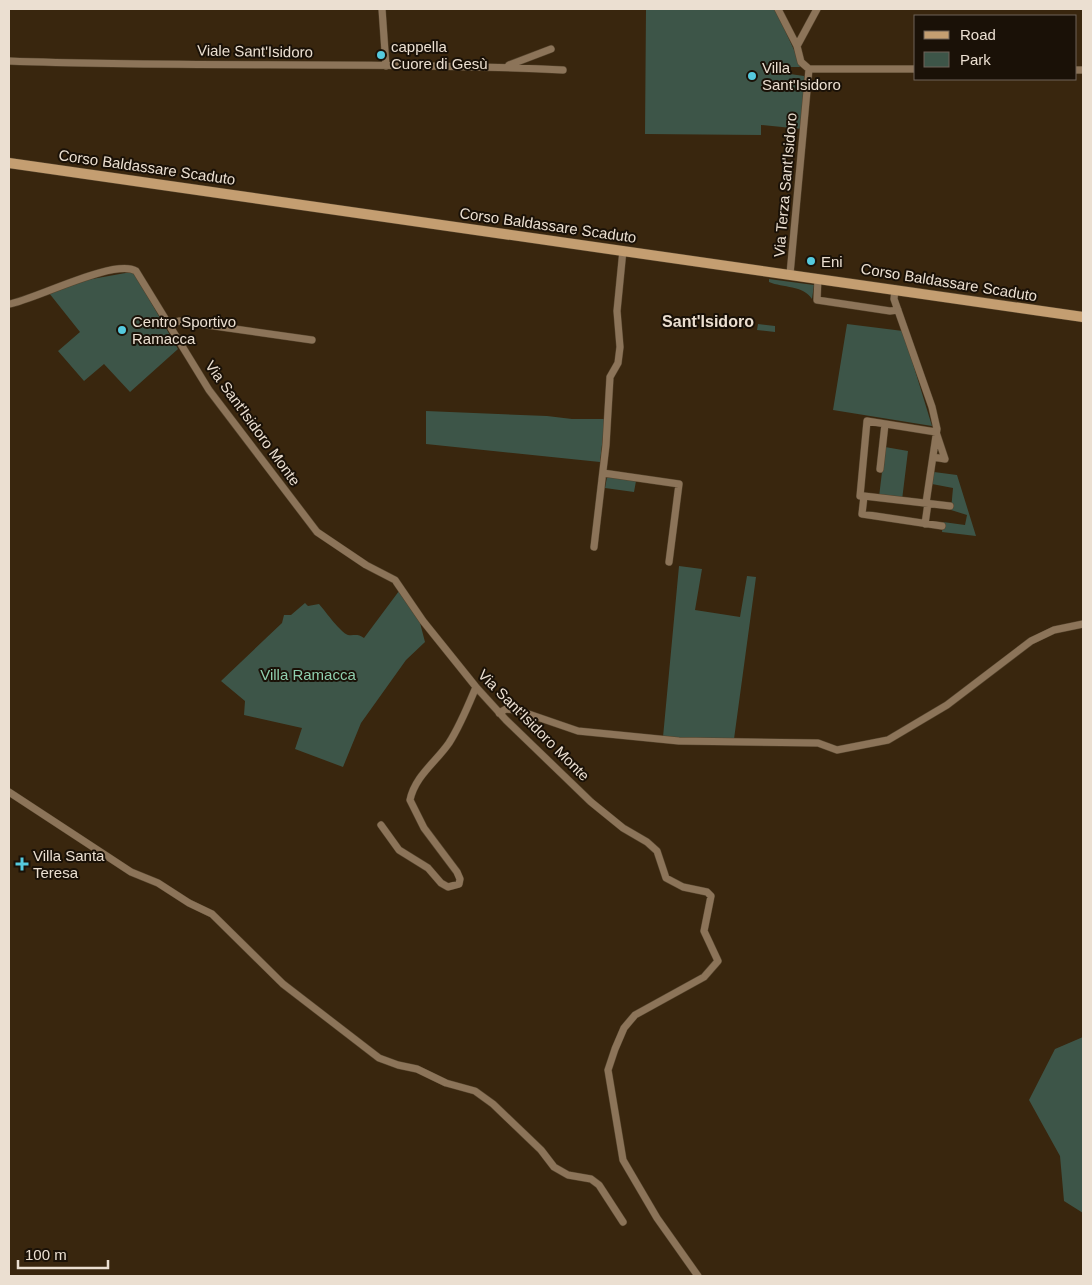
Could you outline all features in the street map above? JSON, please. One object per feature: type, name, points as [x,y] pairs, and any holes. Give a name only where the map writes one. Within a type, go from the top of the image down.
[{"type":"street","points":[[382,9],[386,66]]},
{"type":"street","points":[[778,9],[797,46],[801,62],[809,69],[914,69]]},
{"type":"street","points":[[797,46],[817,9]]},
{"type":"street","name":"Viale Sant'Isidoro","points":[[502,67],[551,49]]},
{"type":"street","name":"Viale Sant'Isidoro","points":[[9,61],[502,67],[563,70]]},
{"type":"street","name":"Via Terza Sant'Isidoro","points":[[790,274],[809,69]]},
{"type":"street","name":"Corso Baldassare Scaduto","points":[[9,163],[1083,317]]},
{"type":"street","points":[[594,547],[603,473],[610,377],[618,364],[620,347],[620,328],[617,311],[623,250]]},
{"type":"street","name":"Via Sant'Isidoro Monte","points":[[9,304],[77,279],[131,268],[138,274],[209,390],[317,532],[366,565],[395,580],[414,609],[476,688],[499,713],[591,802],[623,828],[647,842],[656,852],[666,878],[683,887],[707,892],[711,896],[704,931],[718,962],[704,977],[635,1015],[624,1028],[614,1049],[608,1070],[623,1160],[653,1211],[698,1276]]},
{"type":"street","points":[[818,278],[817,300],[890,311],[898,310]]},
{"type":"street","points":[[895,289],[894,299],[932,407],[936,432],[945,459],[933,457]]},
{"type":"street","points":[[169,324],[179,321],[312,340]]},
{"type":"street","points":[[936,432],[867,421],[860,496],[950,506]]},
{"type":"street","points":[[880,469],[885,424]]},
{"type":"street","points":[[925,524],[936,432]]},
{"type":"street","points":[[603,473],[679,484],[670,562]]},
{"type":"street","points":[[864,496],[862,514],[942,526]]},
{"type":"street","points":[[499,713],[506,709],[517,710],[578,731],[679,741],[818,743],[838,750],[874,744],[897,735],[947,705],[1031,641],[1054,630],[1083,624]]},
{"type":"street","points":[[380,824],[399,850],[428,868],[441,883],[448,887],[459,884],[460,879],[457,872],[429,835],[412,808],[410,800],[416,784],[448,744],[458,728],[476,688]]},
{"type":"street","points":[[9,792],[131,872],[158,883],[189,903],[212,914],[284,984],[379,1058],[398,1066],[417,1068],[446,1083],[475,1091],[493,1104],[541,1150],[554,1167],[568,1175],[591,1179],[599,1186],[623,1222]]},
{"type":"green space","points":[[646,9],[775,9],[800,67],[790,67],[790,74],[804,76],[802,129],[761,125],[761,135],[645,134]]},
{"type":"green space","name":"Centro Sportivo Ramacca","points":[[134,273],[178,349],[130,392],[104,364],[84,381],[58,351],[80,332],[49,293],[81,281]]},
{"type":"green space","points":[[769,279],[814,285],[812,299],[803,291],[774,284],[769,282]]},
{"type":"green space","points":[[732,320],[748,322],[749,328],[731,326]]},
{"type":"green space","points":[[758,324],[775,326],[775,332],[757,330]]},
{"type":"green space","points":[[847,324],[903,331],[932,426],[833,410]]},
{"type":"green space","points":[[426,411],[605,419],[600,462],[426,444]]},
{"type":"green space","points":[[885,447],[908,451],[902,500],[879,497]]},
{"type":"green space","points":[[934,472],[957,475],[976,536],[942,532],[943,522],[965,525],[967,515],[951,510],[953,488],[932,484]]},
{"type":"green space","points":[[607,477],[636,481],[634,492],[605,488]]},
{"type":"green space","points":[[679,566],[702,569],[695,610],[740,617],[747,576],[756,577],[734,739],[695,740],[663,737]]},
{"type":"green space","name":"Villa Ramacca","points":[[399,591],[419,619],[425,642],[406,660],[361,723],[343,767],[295,749],[302,728],[244,715],[245,701],[221,681],[282,623],[284,615],[291,615],[305,603],[308,606],[319,604],[345,633],[364,638]]},
{"type":"green space","points":[[1083,1037],[1083,1213],[1064,1201],[1060,1156],[1029,1100],[1055,1049]]},
{"type":"place","name":"cappella Cuore di Gesù","points":[[381,55]]},
{"type":"place","name":"Villa Sant'Isidoro","points":[[752,76]]},
{"type":"place","name":"Eni","points":[[811,261]]},
{"type":"place","name":"Centro Sportivo Ramacca","points":[[122,330]]},
{"type":"place","name":"Villa Santa Teresa","points":[[22,864]]},
{"type":"district","name":"Sant'Isidoro","points":[[708,321]]}]
